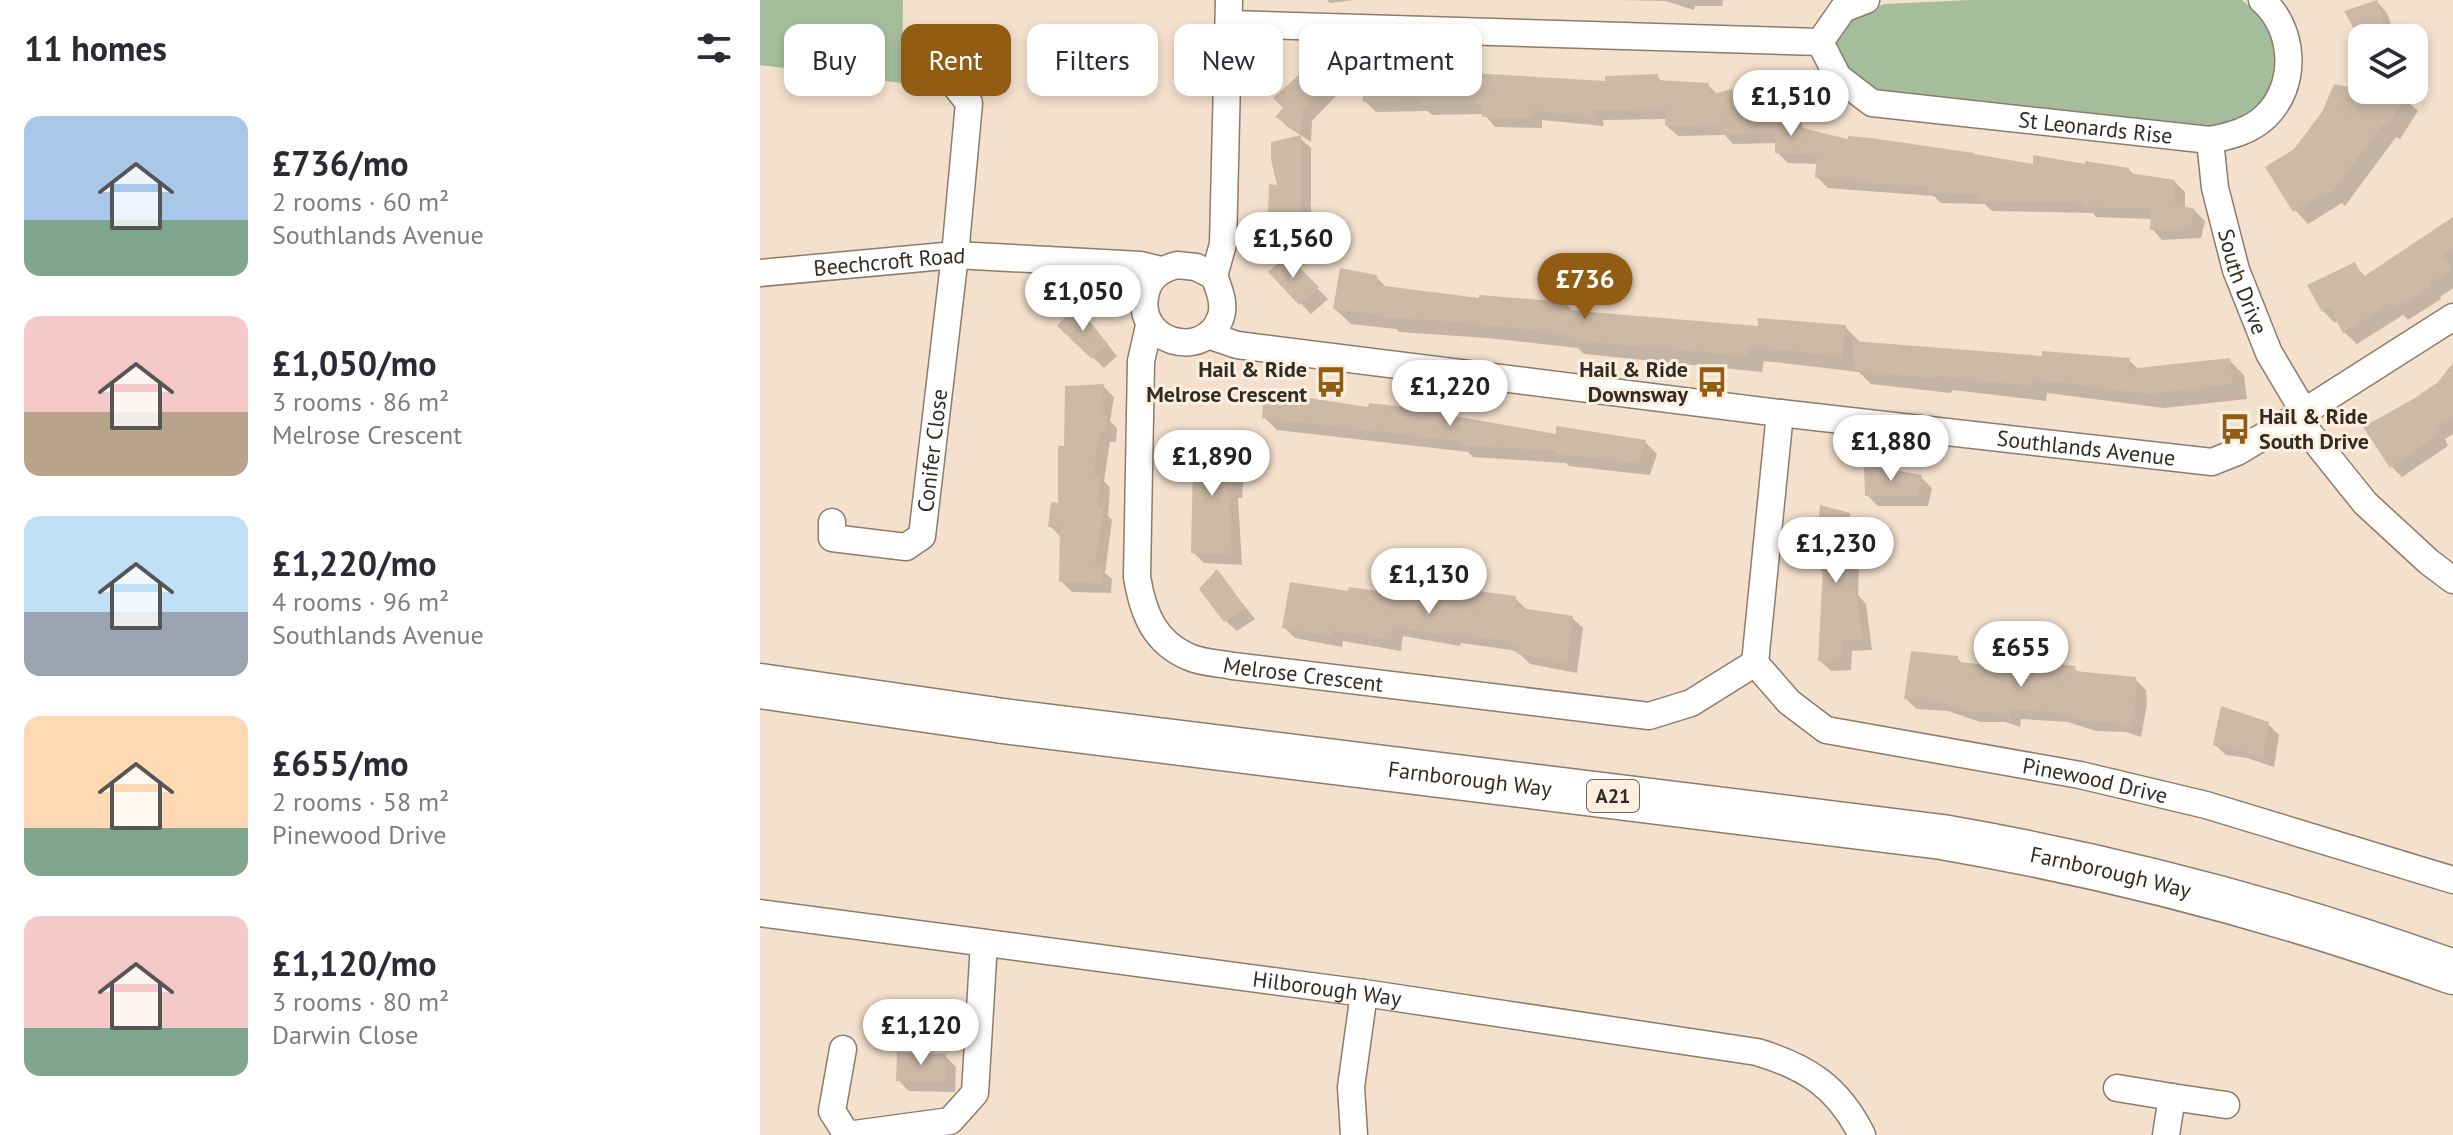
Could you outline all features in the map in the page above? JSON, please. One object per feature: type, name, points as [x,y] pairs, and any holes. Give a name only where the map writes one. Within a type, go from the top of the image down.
[{"type":"highway","name":"Farnborough Way","points":[[760,686],[1018,723],[1972,842],[2184,888],[2317,926],[2453,972]]},
{"type":"street","points":[[1214,276],[1196,267],[1177,265],[1161,270],[1148,285],[1143,304],[1149,326],[1166,339],[1188,342],[1208,335],[1221,319],[1222,297],[1214,276],[1223,244],[1229,12],[1820,42],[1843,9],[1866,0]]},
{"type":"street","name":"St Leonards Rise","points":[[1820,42],[1838,77],[1872,103],[2210,140],[2240,133],[2267,116],[2283,90],[2291,63],[2283,30],[2262,0]]},
{"type":"street","points":[[955,255],[969,103],[964,96]]},
{"type":"street","name":"South Drive","points":[[2210,140],[2215,188],[2236,270],[2269,353],[2300,414],[2365,503],[2453,580]]},
{"type":"street","name":"Beechcroft Road","points":[[760,273],[955,255],[1141,265],[1161,270]]},
{"type":"street","name":"Conifer Close","points":[[832,522],[832,538],[906,547],[922,536],[955,255]]},
{"type":"street","name":"Southlands Avenue","points":[[1208,335],[1237,345],[1780,413],[2212,462],[2237,452],[2453,317]]},
{"type":"street","name":"Melrose Crescent","points":[[1149,326],[1141,361],[1137,577],[1141,605],[1158,636],[1190,658],[1233,666],[1649,716],[1691,703],[1755,663]]},
{"type":"street","points":[[1755,663],[1780,413]]},
{"type":"street","name":"Pinewood Drive","points":[[1755,663],[1789,702],[1826,730],[2080,775],[2192,801],[2453,880]]},
{"type":"street","name":"Hilborough Way","points":[[760,913],[1364,993],[1757,1052],[1795,1065],[1823,1083],[1847,1109],[1862,1135]]},
{"type":"street","points":[[843,1049],[832,1111],[847,1135],[950,1121],[975,1093],[984,943]]},
{"type":"street","points":[[1354,1135],[1351,1087],[1364,993]]},
{"type":"street","points":[[2117,1088],[2226,1105]]},
{"type":"street","points":[[2166,1135],[2172,1097]]},
{"type":"green space","points":[[760,0],[903,0],[901,83],[885,81],[885,24],[784,24],[784,68],[760,65]]},
{"type":"green space","points":[[1971,0],[2242,0],[2257,14],[2267,30],[2273,46],[2273,80],[2253,110],[2233,124],[2206,131],[1875,90],[1846,70],[1835,43],[1849,19],[1884,4]]},
{"type":"building","points":[[2377,0],[2384,23],[2351,24],[2344,11]]},
{"type":"building","points":[[1482,74],[1605,81],[1605,76],[1658,74],[1657,80],[1709,83],[1709,95],[1732,89],[1732,93],[1762,92],[1763,97],[1791,103],[1792,124],[1848,139],[1848,136],[1871,138],[2033,164],[2033,155],[2129,168],[2129,173],[2175,180],[2175,204],[2195,209],[2190,228],[2150,230],[2151,209],[2084,207],[2084,203],[1979,201],[1979,194],[1928,193],[1928,186],[1815,178],[1817,155],[1775,153],[1775,133],[1720,134],[1721,125],[1665,126],[1666,109],[1593,110],[1594,117],[1532,111],[1532,118],[1482,117],[1481,104],[1363,102],[1363,96],[1482,96]]},
{"type":"building","points":[[1299,75],[1299,96],[1315,96],[1302,110],[1301,133],[1275,117],[1283,108],[1273,98],[1283,96],[1283,89]]},
{"type":"building","points":[[2334,84],[2348,87],[2348,104],[2401,104],[2387,127],[2382,125],[2331,194],[2327,191],[2293,212],[2265,167],[2294,149],[2322,112]]},
{"type":"building","points":[[1301,135],[1301,220],[1274,223],[1273,214],[1268,213],[1269,184],[1277,185],[1271,142]]},
{"type":"building","points":[[2453,217],[2453,249],[2442,254],[2452,270],[2429,284],[2431,287],[2394,309],[2390,303],[2343,333],[2329,307],[2322,312],[2307,285],[2355,262],[2363,277]]},
{"type":"building","points":[[1287,255],[1319,287],[1299,305],[1268,272]]},
{"type":"building","points":[[1340,268],[1377,275],[1377,285],[1479,298],[1479,295],[1566,302],[1566,310],[1758,326],[1758,318],[1846,325],[1842,357],[1748,346],[1747,357],[1649,348],[1566,339],[1566,334],[1381,317],[1333,309]]},
{"type":"building","points":[[1076,305],[1108,344],[1092,359],[1057,326]]},
{"type":"building","points":[[1853,341],[2042,356],[2042,351],[2130,358],[2128,369],[2230,358],[2233,384],[2148,394],[2032,379],[2031,386],[1854,370]]},
{"type":"building","points":[[2453,363],[2453,418],[2435,428],[2439,434],[2390,468],[2363,427],[2438,382]]},
{"type":"building","points":[[1104,384],[1099,414],[1107,415],[1106,432],[1100,432],[1093,474],[1100,475],[1098,507],[1102,507],[1102,519],[1095,566],[1102,567],[1101,583],[1059,582],[1060,526],[1048,527],[1051,502],[1058,503],[1058,446],[1064,446],[1065,386]]},
{"type":"building","points":[[1264,391],[1368,407],[1369,403],[1455,413],[1454,416],[1556,434],[1556,426],[1646,440],[1638,463],[1555,454],[1555,451],[1458,445],[1459,441],[1262,418]]},
{"type":"building","points":[[1193,440],[1235,446],[1232,488],[1228,488],[1232,555],[1191,553],[1193,462],[1190,462]]},
{"type":"building","points":[[1864,465],[1922,475],[1918,496],[1865,496]]},
{"type":"building","points":[[1820,505],[1850,513],[1848,591],[1856,591],[1863,639],[1842,641],[1841,660],[1818,661],[1823,567],[1814,565]]},
{"type":"building","points":[[1217,569],[1246,608],[1224,622],[1199,589]]},
{"type":"building","points":[[1290,582],[1348,591],[1349,587],[1406,595],[1408,582],[1516,596],[1515,607],[1573,616],[1567,663],[1517,654],[1518,647],[1499,640],[1451,634],[1450,637],[1393,626],[1391,641],[1332,631],[1332,637],[1282,628]]},
{"type":"building","points":[[1911,651],[1958,656],[1958,662],[2027,669],[2028,661],[2075,666],[2075,671],[2136,677],[2137,692],[2131,727],[2114,722],[2084,721],[2055,712],[2011,709],[2009,718],[1993,712],[1969,712],[1936,701],[1904,699]]},
{"type":"building","points":[[2221,706],[2269,722],[2263,758],[2235,748],[2213,745]]},
{"type":"building","points":[[897,1052],[946,1054],[945,1082],[896,1081]]},
{"type":"place","name":"Hail & Ride Melrose Crescent","points":[[1331,382]]},
{"type":"place","name":"Hail & Ride Downsway","points":[[1712,382]]},
{"type":"place","name":"Hail & Ride South Drive","points":[[2235,429]]}]
